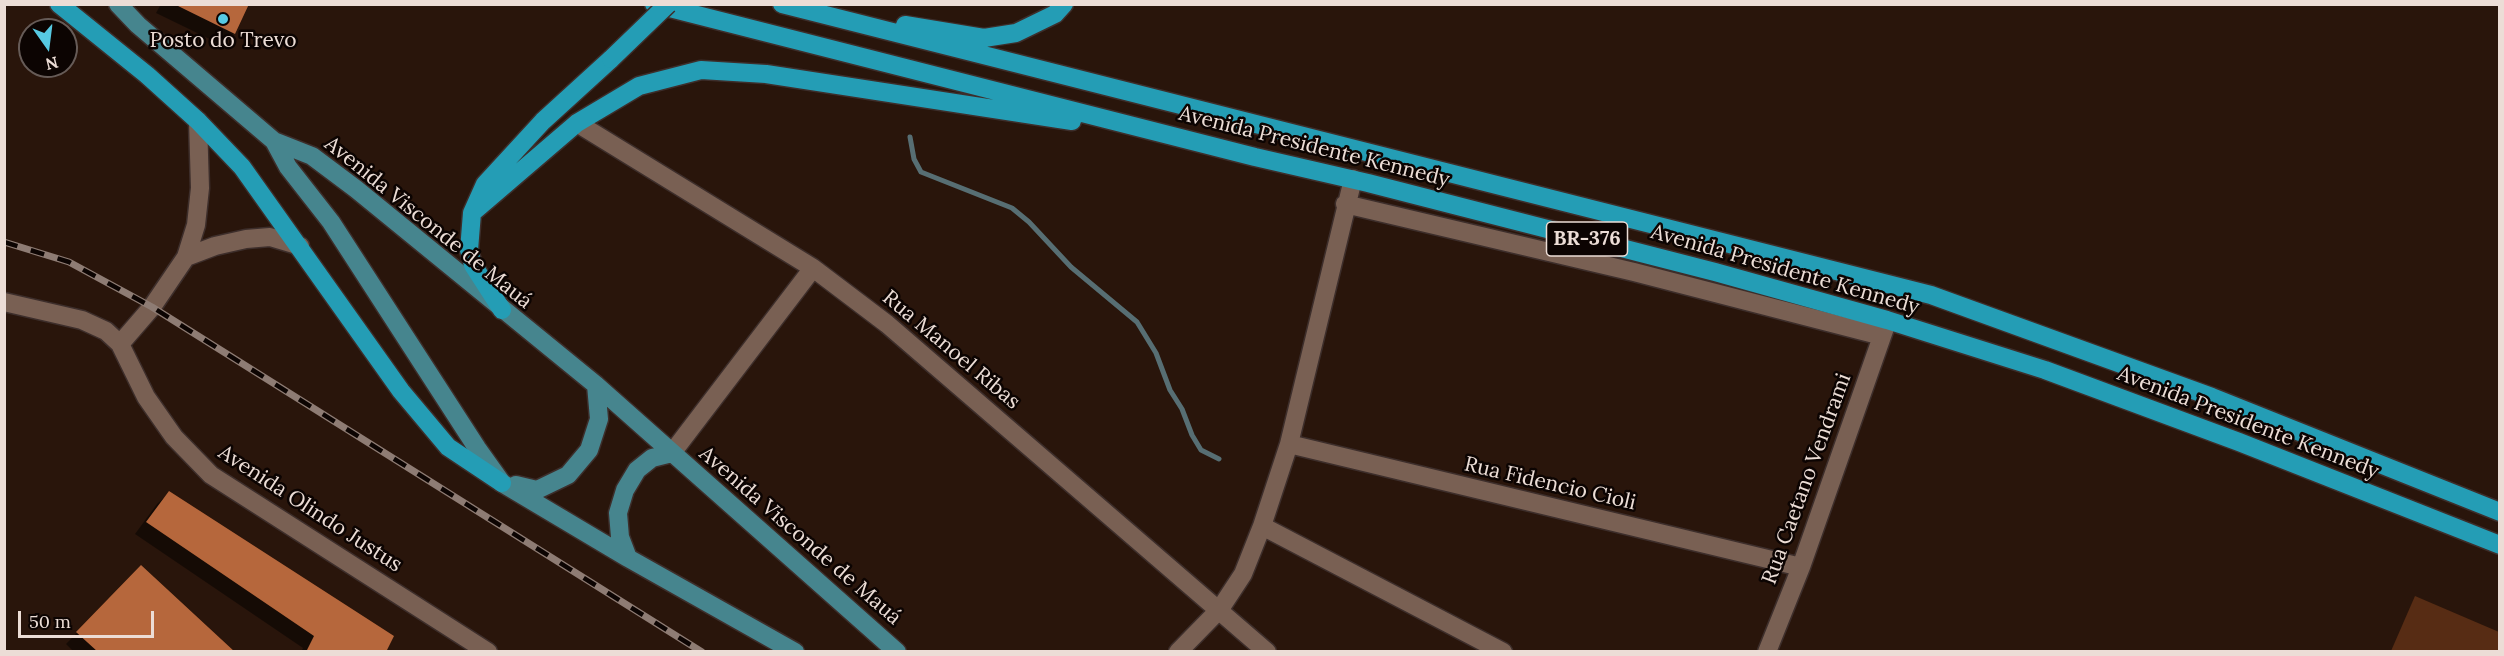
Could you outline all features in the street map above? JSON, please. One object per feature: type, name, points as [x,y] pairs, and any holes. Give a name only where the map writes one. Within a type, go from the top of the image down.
[{"type":"highway","points":[[59,4],[147,75],[198,121],[242,167],[401,391],[448,447],[502,483]]},
{"type":"highway","name":"Avenida Presidente Kennedy","points":[[654,4],[1715,272],[1884,328],[2045,370],[2250,446],[2499,545]]},
{"type":"highway","points":[[502,310],[473,265],[469,250],[472,213],[485,184],[543,122],[668,4]]},
{"type":"highway","name":"Avenida Presidente Kennedy","points":[[782,4],[1931,295],[2212,397],[2499,512]]},
{"type":"highway","points":[[806,10],[984,38],[1016,33],[1055,14],[1064,4]]},
{"type":"highway","points":[[472,213],[577,123],[639,86],[702,70],[765,74],[1099,125],[1255,157]]},
{"type":"main road","points":[[118,4],[138,25],[274,141],[288,167],[331,222],[502,483],[628,558],[795,651]]},
{"type":"main road","name":"Avenida Visconde de Mauá","points":[[274,141],[312,156],[356,189],[596,385],[897,651]]},
{"type":"main road","points":[[502,483],[537,490],[568,476],[589,450],[599,419],[596,385]]},
{"type":"main road","points":[[628,558],[620,537],[618,513],[624,490],[637,471],[652,458],[672,453]]},
{"type":"street","points":[[4,302],[82,320],[106,331],[120,344],[153,307],[186,257],[196,225],[200,188],[198,121]]},
{"type":"street","name":"Rua Manoel Ribas","points":[[577,123],[813,268],[887,324],[1267,651]]},
{"type":"street","points":[[1178,651],[1220,609],[1243,574],[1262,526],[1288,444],[1345,204],[1353,179]]},
{"type":"street","points":[[1345,204],[1884,328]]},
{"type":"street","points":[[186,257],[215,246],[246,239],[270,237],[300,246]]},
{"type":"street","points":[[672,453],[813,268]]},
{"type":"street","name":"Rua Caetano Vendrami","points":[[1767,651],[1801,567],[1884,328]]},
{"type":"street","name":"Avenida Olindo Justus","points":[[120,344],[146,397],[168,429],[211,475],[488,651]]},
{"type":"street","name":"Rua Fidencio Cioli","points":[[1288,444],[1801,567]]},
{"type":"street","points":[[1262,526],[1503,651]]},
{"type":"shaded area","points":[[2415,596],[2499,632],[2499,651],[2391,651]]},
{"type":"building","name":"Posto do Trevo","points":[[174,4],[249,4],[235,34]]},
{"type":"building","points":[[169,491],[394,636],[386,652],[306,652],[314,636],[146,522]]},
{"type":"building","points":[[141,565],[235,652],[98,652],[76,632]]},
{"type":"waterway","points":[[910,137],[914,159],[921,172],[1012,208],[1029,222],[1071,267],[1137,322],[1156,353],[1170,390],[1182,409],[1192,435],[1201,450],[1219,459]]},
{"type":"railway","points":[[4,242],[69,262],[152,307],[702,652]]},
{"type":"place","name":"Posto do Trevo","points":[[223,19]]}]
